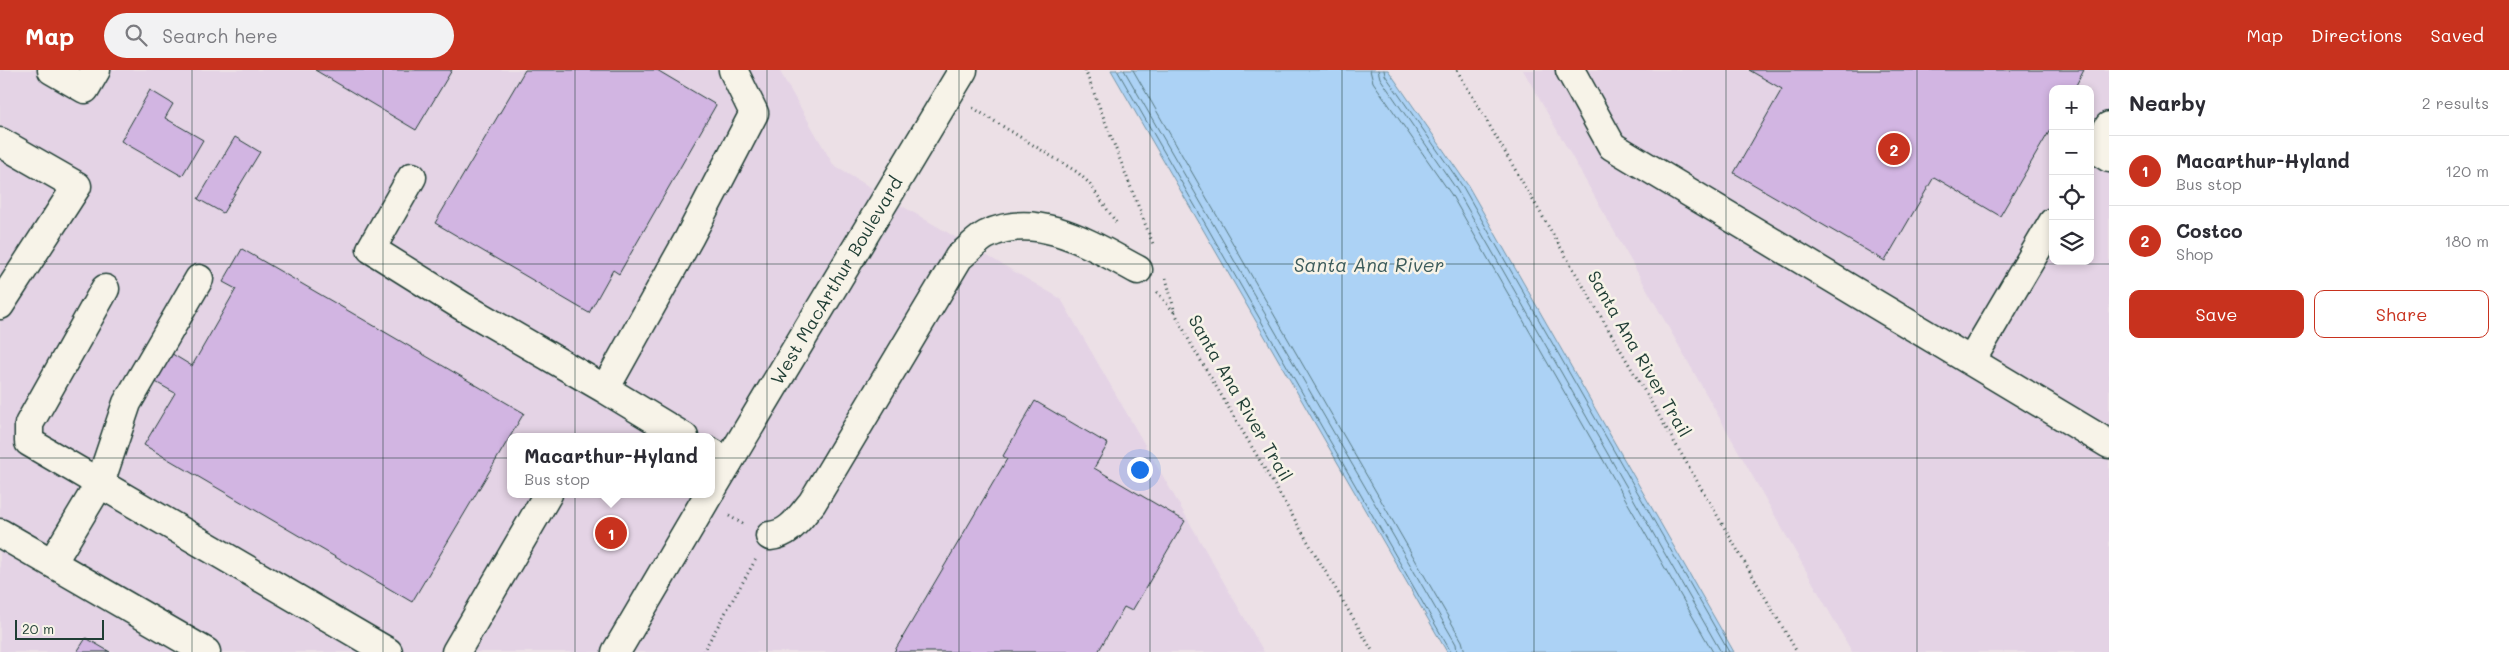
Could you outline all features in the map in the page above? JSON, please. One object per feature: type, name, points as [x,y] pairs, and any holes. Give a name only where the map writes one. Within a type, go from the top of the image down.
[{"type":"main road","points":[[52,70],[85,89],[96,70]]},
{"type":"main road","points":[[605,389],[689,238],[754,113],[733,70]]},
{"type":"main road","name":"West MacArthur Boulevard","points":[[715,472],[719,458],[963,70]]},
{"type":"main road","points":[[1570,70],[1612,146],[2109,444]]},
{"type":"main road","points":[[2098,155],[2109,126]]},
{"type":"main road","points":[[0,142],[77,186],[0,305]]},
{"type":"main road","points":[[412,177],[371,249],[677,433]]},
{"type":"main road","points":[[770,536],[780,535],[791,528],[812,503],[959,256],[986,235],[1018,224],[1051,228],[1138,270]]},
{"type":"main road","points":[[1971,361],[2049,229]]},
{"type":"main road","points":[[52,563],[100,483],[127,403],[199,279]]},
{"type":"main road","points":[[106,289],[29,424],[29,442],[388,652]]},
{"type":"main road","points":[[456,652],[546,498]]},
{"type":"main road","name":"West MacArthur Boulevard","points":[[616,652],[707,498]]},
{"type":"main road","points":[[0,533],[206,652]]},
{"type":"path","points":[[1085,70],[1154,246]]},
{"type":"path","name":"Santa Ana River Trail","points":[[1456,70],[1797,652]]},
{"type":"path","points":[[949,94],[1077,172],[1089,183],[1119,226]]},
{"type":"path","name":"Santa Ana River Trail","points":[[1138,270],[1175,313]]},
{"type":"path","name":"Santa Ana River Trail","points":[[1165,274],[1175,313],[1191,344],[1373,652]]},
{"type":"path","points":[[703,652],[770,536],[762,535],[711,498]]},
{"type":"shaded area","points":[[0,70],[779,70],[834,166],[1061,299],[1264,652],[0,652]]},
{"type":"shaded area","points":[[1523,70],[2109,70],[2109,652],[1852,652]]},
{"type":"water","name":"Santa Ana River","points":[[1111,70],[1388,70],[1467,184],[1734,652],[1447,652]]},
{"type":"building","points":[[315,70],[452,70],[416,130]]},
{"type":"building","points":[[525,70],[657,70],[716,105],[619,274],[613,270],[589,313],[435,223]]},
{"type":"building","points":[[1749,70],[2084,70],[2076,85],[2049,85],[2049,132],[2000,216],[1934,177],[1885,261],[1734,173],[1782,89]]},
{"type":"building","points":[[150,90],[173,104],[165,118],[203,140],[182,176],[121,141]]},
{"type":"building","points":[[235,137],[260,152],[223,213],[198,199]]},
{"type":"building","points":[[242,249],[524,413],[512,433],[507,433],[507,442],[412,602],[144,445],[175,393],[152,380],[169,352],[192,366],[236,289],[223,282]]},
{"type":"building","points":[[1035,401],[1108,444],[1094,468],[1185,521],[1132,611],[1124,607],[1098,652],[894,652],[1007,459],[1003,456]]},
{"type":"building","points":[[86,638],[110,652],[77,652]]},
{"type":"place","name":"Costco","points":[[1894,149]]},
{"type":"place","name":"Macarthur-Hyland","points":[[611,533]]}]
